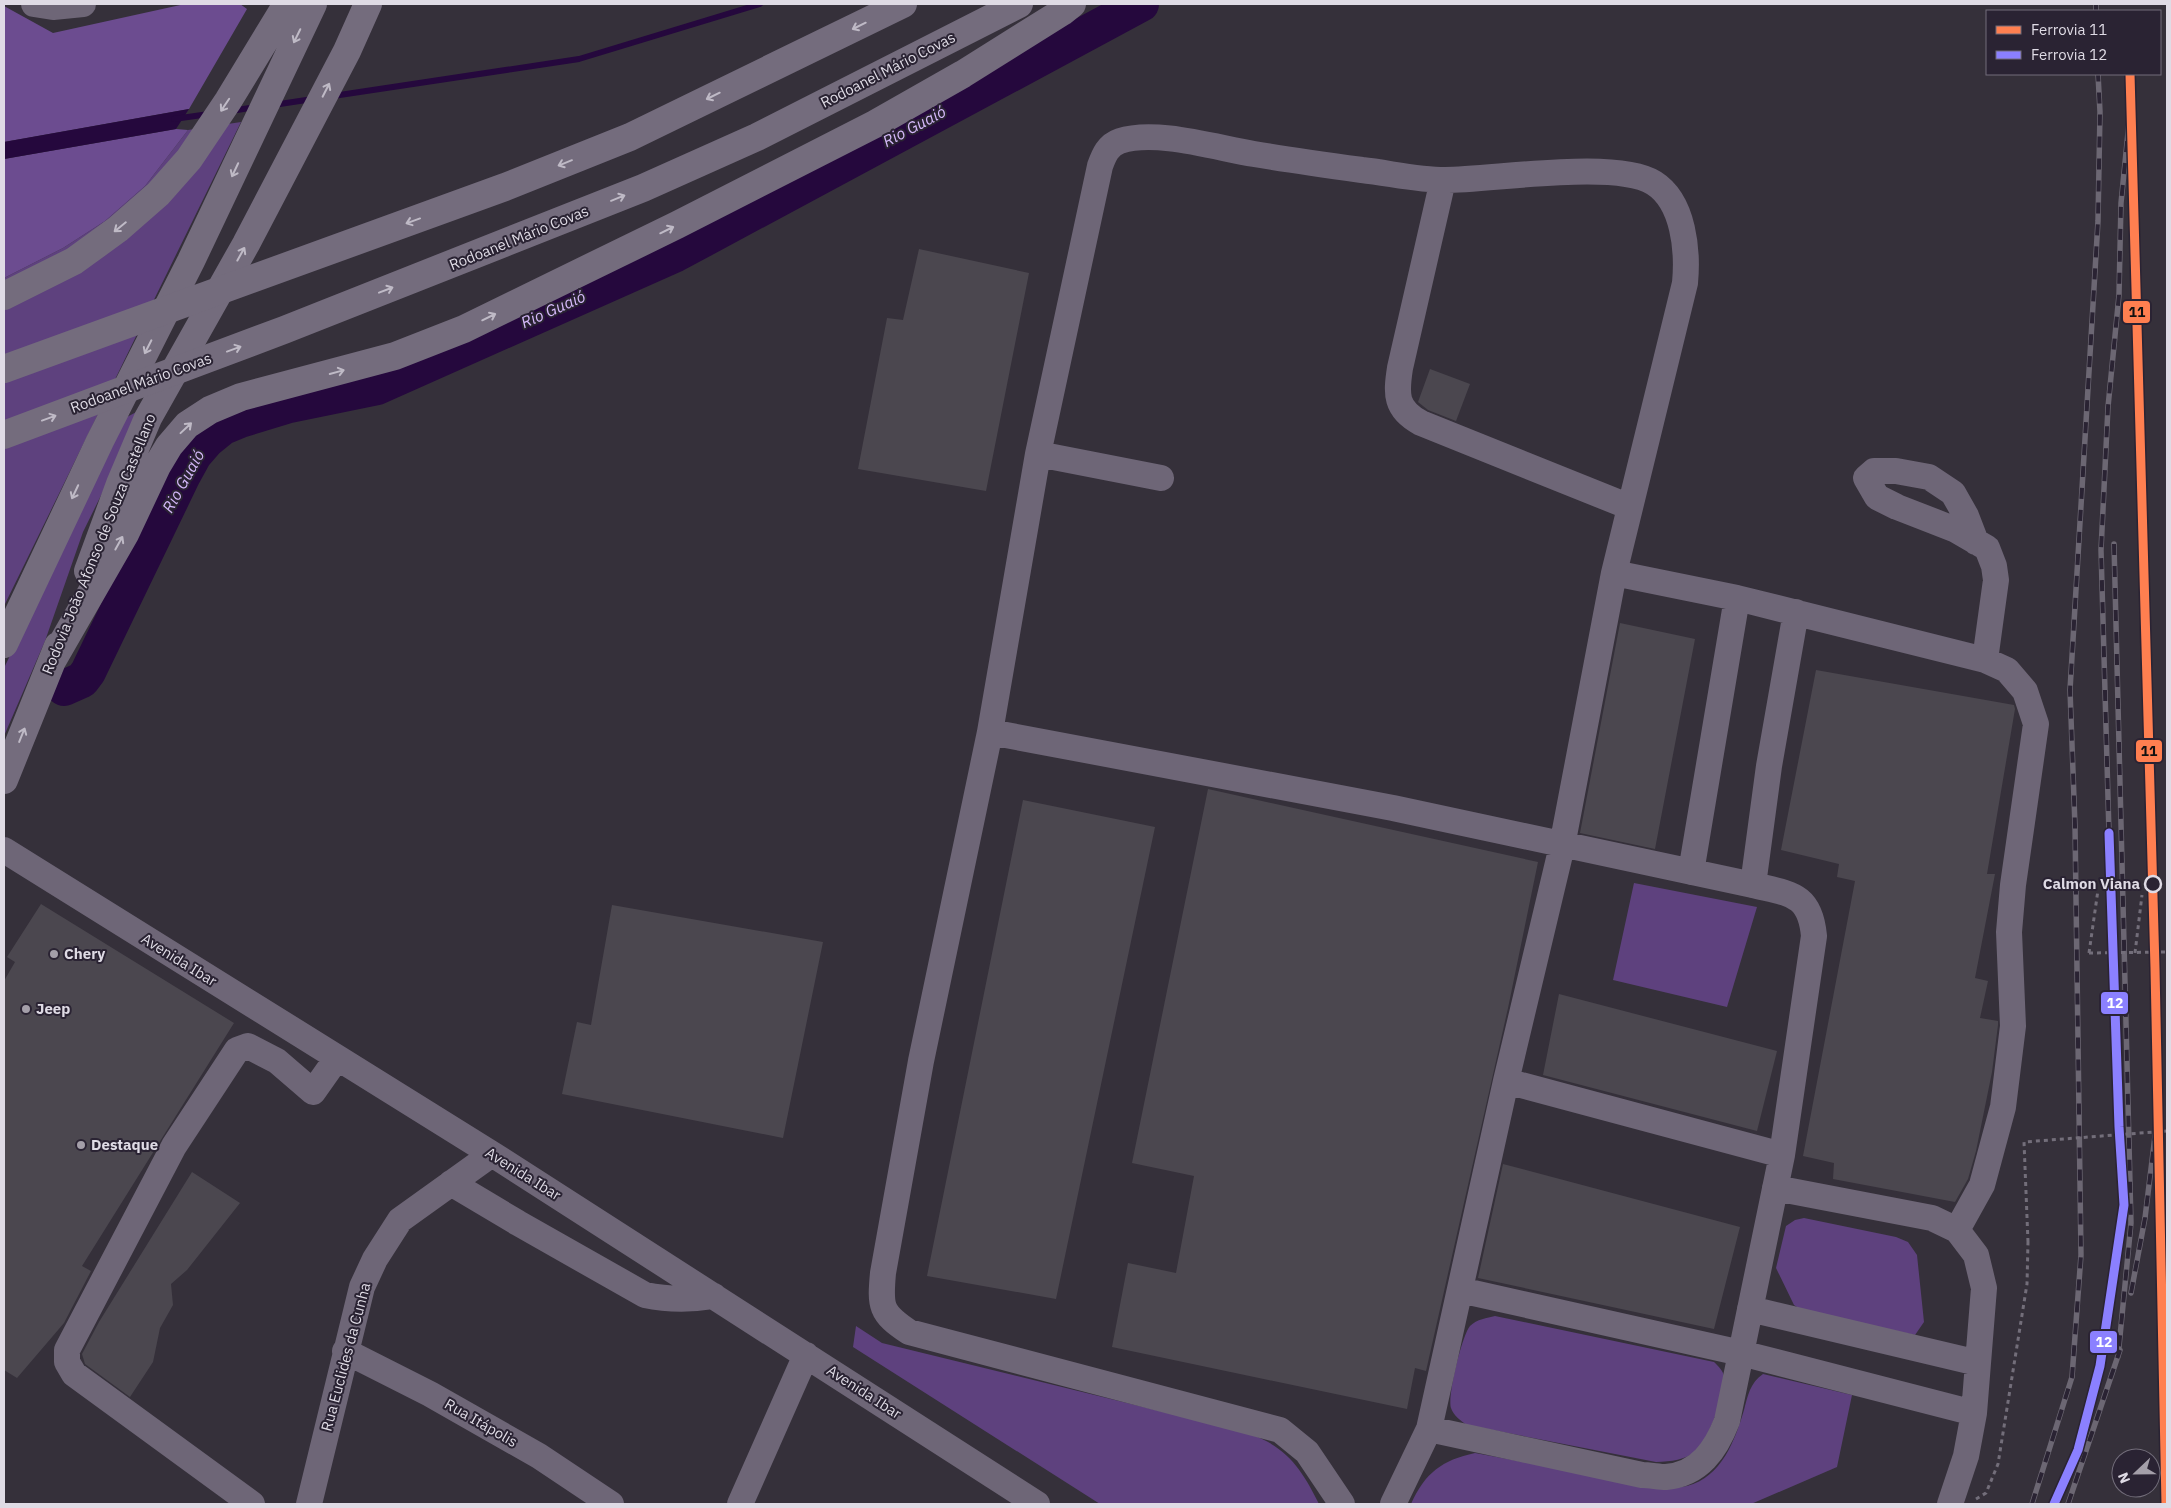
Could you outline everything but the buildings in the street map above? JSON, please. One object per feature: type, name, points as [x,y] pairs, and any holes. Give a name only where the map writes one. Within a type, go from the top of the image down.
[{"type":"highway","points":[[4,296],[74,261],[118,229],[158,194],[188,159],[228,101],[287,4]]},
{"type":"highway","points":[[4,644],[100,441],[191,261],[313,4]]},
{"type":"highway","name":"Rodovia João Afonso de Souza Castellano","points":[[4,780],[52,662],[120,484],[148,418],[246,244],[347,51],[368,4]]},
{"type":"highway","points":[[4,369],[450,207],[621,140],[903,4]]},
{"type":"highway","name":"Rodoanel Mário Covas","points":[[4,435],[284,330],[643,188],[757,137],[1019,4]]},
{"type":"highway","points":[[52,662],[124,534],[157,466],[169,446],[187,426],[210,410],[241,397],[395,356],[464,329],[677,225],[875,124],[972,69],[1072,4]]},
{"type":"street","points":[[34,4],[53,7],[83,4]]},
{"type":"street","points":[[1342,1504],[1307,1452],[1280,1430],[1247,1419],[909,1332],[892,1321],[884,1309],[881,1297],[883,1273],[921,1061],[990,732],[1038,454],[1100,166],[1105,152],[1112,145],[1120,141],[1137,138],[1159,137],[1264,156],[1443,180],[1603,172],[1635,175],[1655,183],[1672,202],[1682,226],[1687,260],[1685,283],[1614,573],[1562,846],[1506,1081],[1429,1429],[1393,1504]]},
{"type":"street","points":[[1443,180],[1400,368],[1397,388],[1398,399],[1403,409],[1410,417],[1421,422],[1630,507]]},
{"type":"street","points":[[1038,454],[1161,478]]},
{"type":"street","points":[[1976,542],[1987,548],[1994,566],[1996,580],[1985,660]]},
{"type":"street","points":[[1614,573],[1737,598],[1985,660],[2007,670],[2025,691],[2036,724],[2010,923],[2013,1026],[2003,1107],[1982,1185],[1957,1230]]},
{"type":"street","points":[[1691,872],[1737,598]]},
{"type":"street","points":[[1753,885],[1769,766],[1796,612]]},
{"type":"street","points":[[990,732],[1393,808],[1562,846],[1753,885],[1799,898],[1810,914],[1814,930],[1782,1155],[1727,1421],[1718,1444],[1690,1471],[1666,1477],[1642,1475],[1429,1429]]},
{"type":"street","name":"Avenida Ibar","points":[[4,850],[492,1154],[1037,1504]]},
{"type":"street","points":[[252,1504],[74,1374],[67,1362],[67,1350],[174,1146],[237,1050],[248,1046],[277,1061],[313,1092],[337,1058]]},
{"type":"street","points":[[1506,1081],[1782,1155]]},
{"type":"street","name":"Rua Euclides da Cunha","points":[[309,1504],[362,1286],[388,1236],[400,1220],[492,1154]]},
{"type":"street","points":[[451,1183],[645,1295],[665,1299],[690,1300],[714,1296]]},
{"type":"street","points":[[1775,1188],[1932,1218],[1957,1230],[1976,1256],[1984,1288],[1974,1413],[1958,1501]]},
{"type":"street","points":[[1460,1290],[1740,1353],[1974,1413]]},
{"type":"street","points":[[1750,1309],[1978,1363]]},
{"type":"street","name":"Rua Itápolis","points":[[345,1351],[430,1394],[539,1456],[611,1504]]},
{"type":"street","points":[[740,1504],[806,1355]]},
{"type":"path","points":[[2098,890],[2089,953],[2167,952]]},
{"type":"path","points":[[2135,953],[2142,895]]},
{"type":"path","points":[[1958,1501],[1986,1493],[1998,1464],[2027,1284],[2028,1242],[2024,1142],[2167,1131]]},
{"type":"shaded area","points":[[185,4],[240,4],[247,9],[189,109],[4,142],[4,6],[53,33]]},
{"type":"shaded area","points":[[189,109],[176,129],[4,159],[4,142]]},
{"type":"shaded area","points":[[241,122],[4,606],[4,278],[63,248],[105,221],[145,186],[188,130]]},
{"type":"shaded area","points":[[176,129],[188,130],[145,186],[105,221],[63,248],[4,278],[4,159]]},
{"type":"shaded area","points":[[144,408],[83,532],[45,641],[4,736],[4,668],[125,418]]},
{"type":"shaded area","points":[[1634,883],[1757,907],[1727,1007],[1613,980]]},
{"type":"shaded area","points":[[1804,1218],[1896,1237],[1908,1242],[1917,1255],[1924,1322],[1915,1335],[1803,1311],[1794,1305],[1776,1268],[1786,1226],[1795,1220]]},
{"type":"shaded area","points":[[1495,1316],[1714,1362],[1723,1373],[1724,1385],[1715,1416],[1701,1445],[1692,1454],[1683,1458],[1673,1461],[1656,1462],[1467,1425],[1455,1415],[1451,1408],[1451,1392],[1456,1366],[1463,1341],[1470,1326],[1479,1320]]},
{"type":"shaded area","points":[[856,1326],[882,1343],[1253,1435],[1282,1451],[1290,1458],[1303,1475],[1319,1504],[1100,1504],[853,1347]]},
{"type":"shaded area","points":[[1763,1374],[1852,1395],[1837,1467],[1751,1504],[1411,1504],[1422,1484],[1436,1470],[1453,1460],[1475,1453],[1664,1488],[1687,1486],[1709,1475],[1725,1456],[1736,1433],[1750,1390],[1755,1381]]},
{"type":"waterway","points":[[333,96],[579,59],[760,4]]},
{"type":"waterway","name":"Rio Guaió","points":[[64,688],[82,680],[88,672],[194,455],[207,440],[223,427],[289,405],[377,387],[676,254],[1141,4]]},
{"type":"waterway","points":[[273,105],[313,99]]},
{"type":"waterway","points":[[231,111],[256,107]]},
{"type":"waterway","points":[[174,119],[209,114]]},
{"type":"railway","points":[[2096,4],[2096,10]]},
{"type":"railway","points":[[2032,1504],[2072,1377],[2081,1255],[2075,826],[2070,690],[2098,221],[2100,112],[2098,75]]},
{"type":"railway","points":[[2109,833],[2101,550],[2108,407],[2119,295],[2121,203],[2131,102]]},
{"type":"railway","points":[[2114,544],[2131,1223],[2118,1357]]},
{"type":"railway","points":[[2131,1293],[2145,1218],[2159,1103]]},
{"type":"railway","points":[[2068,1504],[2120,1350]]},
{"type":"rail line","name":"11","points":[[2130,75],[2155,968],[2166,1504]]},
{"type":"rail line","name":"12","points":[[2054,1504],[2078,1450],[2100,1366],[2124,1205],[2119,1127],[2109,833]]},
{"type":"place","name":"Calmon Viana","points":[[2153,884]]},
{"type":"place","name":"Chery","points":[[54,954]]},
{"type":"place","name":"Jeep","points":[[26,1009]]},
{"type":"place","name":"Destaque","points":[[81,1145]]}]
